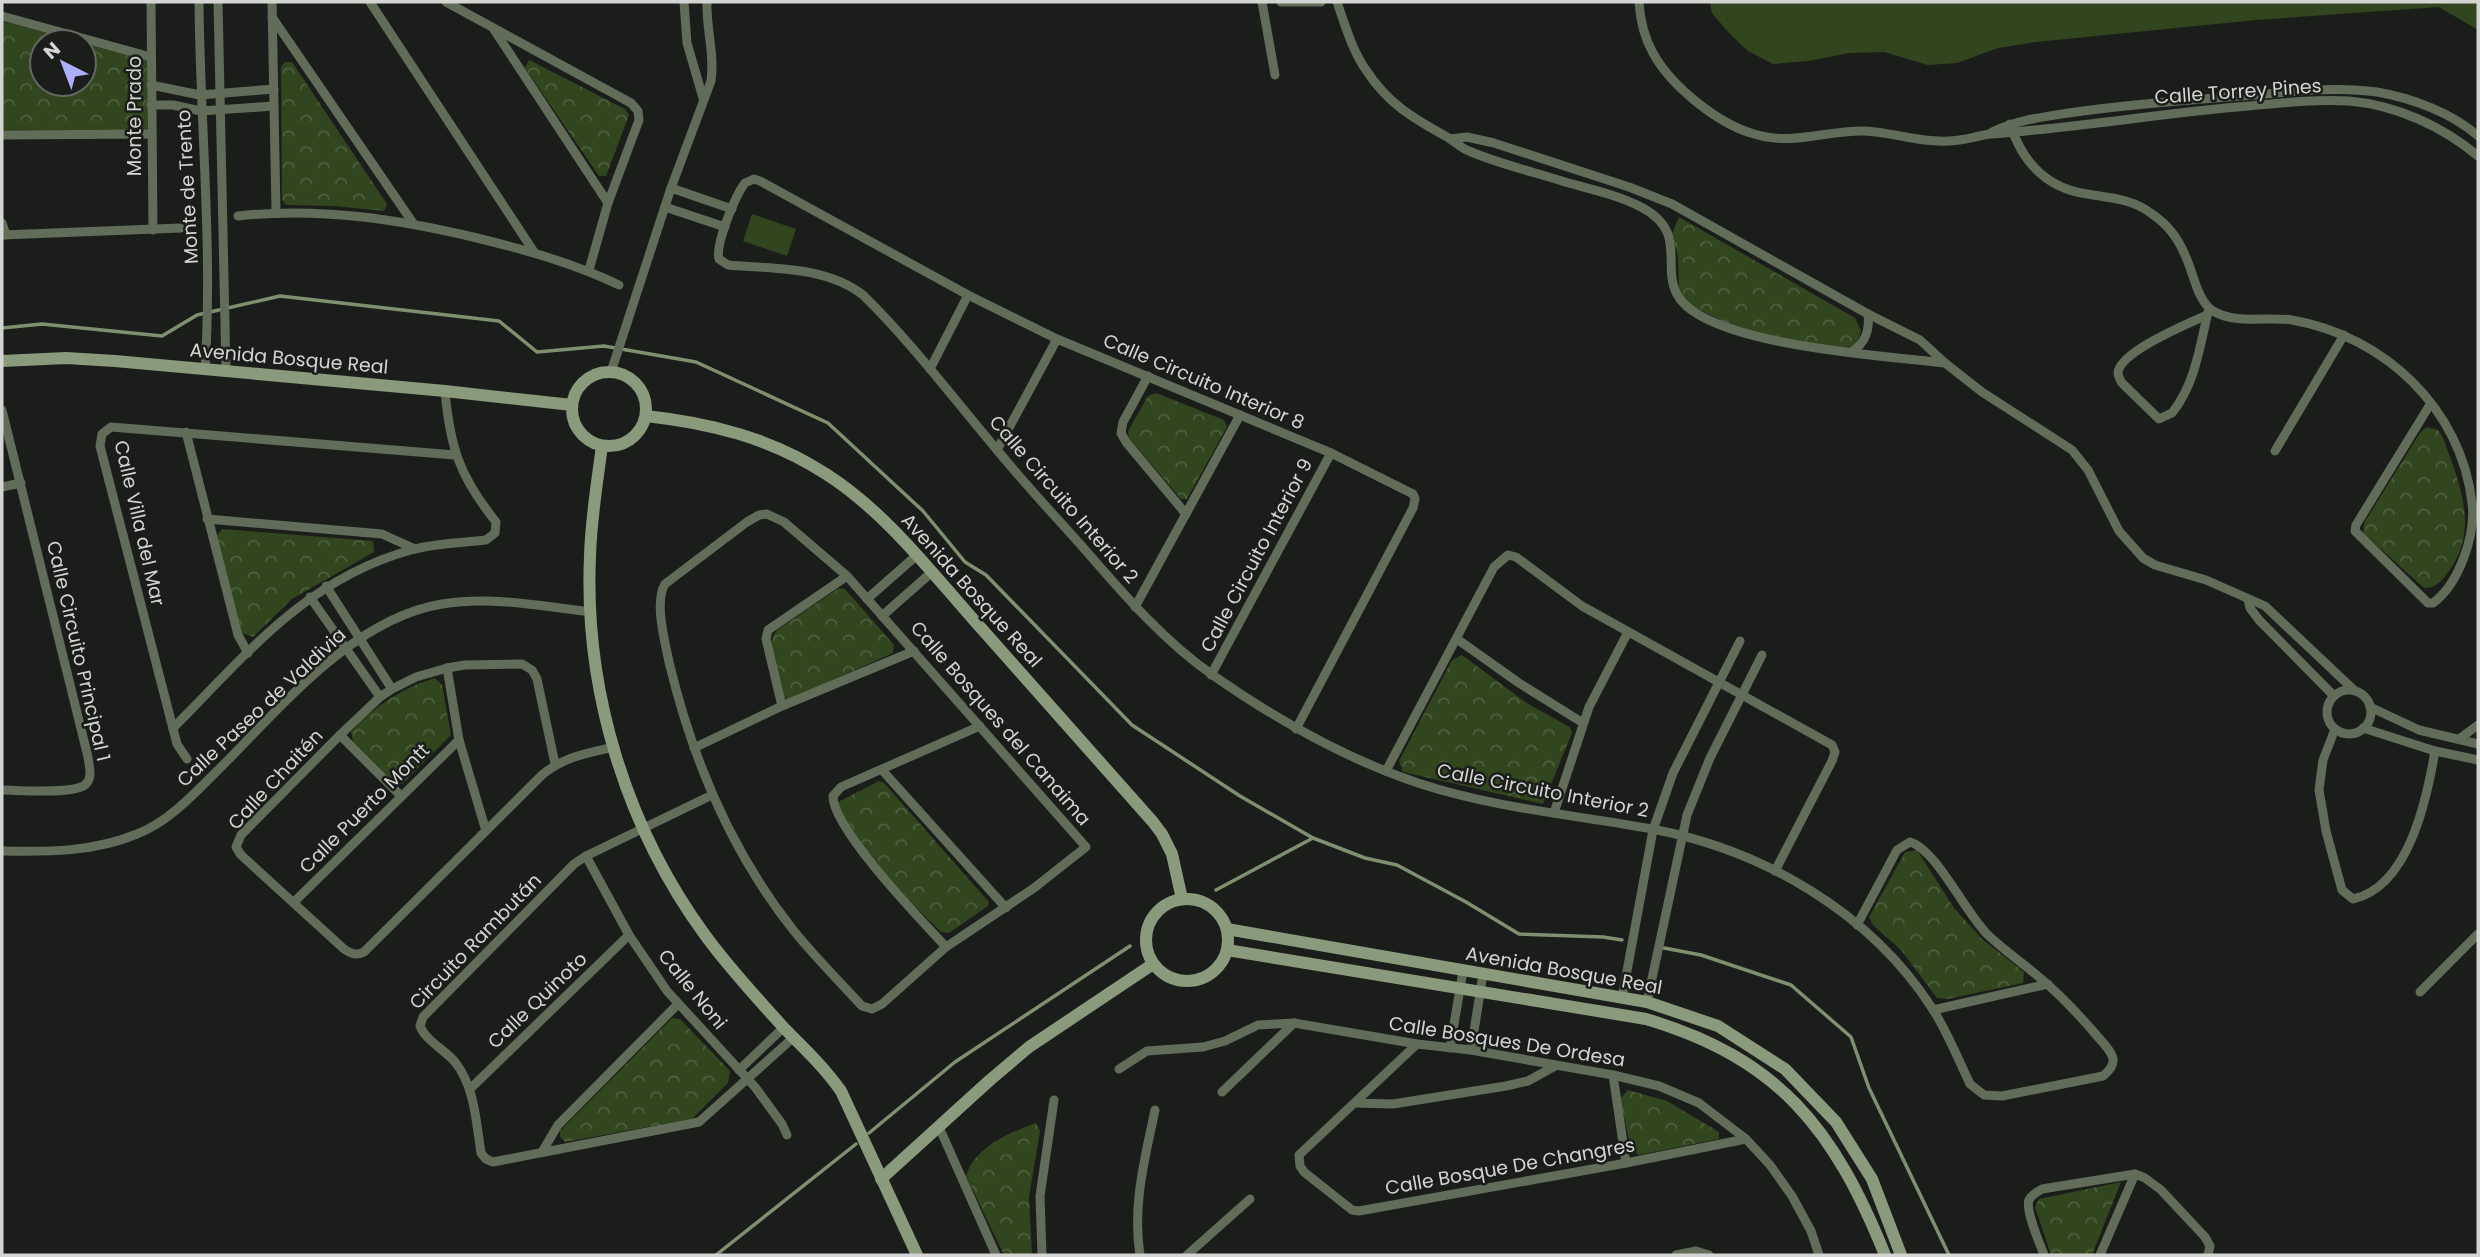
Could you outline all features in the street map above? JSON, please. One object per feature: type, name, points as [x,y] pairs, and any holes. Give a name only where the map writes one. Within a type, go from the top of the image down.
[{"type":"street","name":"Monte Prado","points":[[151,2],[153,230]]},
{"type":"street","name":"Monte de Trento","points":[[199,2],[208,284],[205,370]]},
{"type":"street","name":"Monte de Trento","points":[[218,2],[226,372]]},
{"type":"street","points":[[272,2],[276,211]]},
{"type":"street","points":[[370,2],[534,252]]},
{"type":"street","points":[[446,2],[631,103],[638,111],[639,120],[608,203],[589,270]]},
{"type":"street","points":[[684,2],[687,43],[704,100]]},
{"type":"street","points":[[611,372],[671,188],[711,81],[713,67],[706,15],[707,2]]},
{"type":"street","points":[[1262,2],[1275,75]]},
{"type":"street","points":[[1282,2],[1321,2]]},
{"type":"street","points":[[1337,2],[1365,69],[1396,106],[1415,120],[1471,152],[1629,201],[1656,217],[1669,236],[1674,287],[1680,298],[1693,310],[1728,327],[1804,347],[1945,363]]},
{"type":"street","name":"Calle Torrey Pines","points":[[1639,2],[1643,27],[1652,51],[1666,72],[1684,91],[1709,110],[1752,134],[1780,139],[1864,131],[1945,142],[2172,112],[2280,103],[2349,101],[2422,120],[2452,136],[2478,156]]},
{"type":"street","points":[[2,16],[151,57]]},
{"type":"street","points":[[272,17],[413,223]]},
{"type":"street","points":[[492,26],[608,203]]},
{"type":"street","points":[[151,85],[200,95],[274,89]]},
{"type":"street","name":"Calle Torrey Pines","points":[[1987,135],[2010,124],[2143,103],[2340,89],[2376,92],[2406,99],[2450,118],[2478,136]]},
{"type":"street","points":[[151,104],[201,111],[274,106]]},
{"type":"street","points":[[2010,124],[2017,145],[2030,163],[2055,184],[2079,193],[2136,204],[2155,216],[2178,241],[2208,311],[2189,382],[2172,413],[2159,419],[2122,383],[2118,370],[2121,364],[2136,352],[2208,311],[2233,317],[2289,320],[2317,325],[2344,335],[2394,364],[2431,403],[2450,432],[2462,459],[2473,513],[2470,543],[2462,563],[2440,597],[2428,603],[2357,536],[2355,527],[2431,403]]},
{"type":"street","points":[[2,135],[151,134]]},
{"type":"street","points":[[1450,139],[1467,137],[1494,144],[1629,187],[1672,204],[1868,314],[1920,340],[1990,398],[2072,450],[2088,470],[2119,531],[2143,558],[2155,565],[2206,580],[2265,606],[2362,695],[2370,707],[2407,726],[2478,744]]},
{"type":"street","name":"Calle Circuito Interior 2","points":[[749,180],[741,188],[732,209],[717,251],[718,257],[728,265],[808,272],[853,287],[878,310],[997,450],[1153,626],[1212,675],[1296,729],[1422,785],[1461,795],[1681,836],[1724,849],[1775,871],[1812,891],[1885,949],[1933,1010],[1970,1084],[1978,1092],[2002,1097],[2103,1076],[2112,1066],[2113,1058],[2109,1051],[2048,985]]},
{"type":"street","name":"Calle Circuito Interior 8","points":[[749,180],[760,181],[968,295],[1057,340],[1331,453],[1413,494],[1415,503],[1296,729]]},
{"type":"street","points":[[671,188],[732,209]]},
{"type":"street","points":[[665,207],[726,227]]},
{"type":"street","points":[[238,216],[276,211],[308,212],[413,223],[534,252],[589,270],[619,285]]},
{"type":"street","points":[[2,223],[4,235],[181,228]]},
{"type":"street","points":[[930,369],[968,295]]},
{"type":"street","points":[[1851,352],[1858,348],[1866,337],[1868,314]]},
{"type":"street","points":[[208,318],[225,317]]},
{"type":"street","points":[[2275,452],[2344,335]]},
{"type":"street","points":[[997,450],[1057,340]]},
{"type":"street","name":"Avenida Bosque Real","points":[[2,361],[78,359],[445,391],[572,405]]},
{"type":"street","points":[[611,372],[634,382],[642,392],[646,416],[642,427],[625,443],[602,446],[585,438],[579,431],[572,415],[572,405],[575,394],[590,378],[611,372]]},
{"type":"street","points":[[1148,376],[1123,422],[1121,433],[1186,514]]},
{"type":"street","points":[[173,728],[248,653],[326,586],[367,565],[415,549],[486,540],[495,533],[496,522],[475,495],[455,455],[445,391]]},
{"type":"street","name":"Calle Circuito Principal 1","points":[[2,410],[4,427],[21,482],[88,757],[90,775],[87,783],[68,789],[3,787]]},
{"type":"street","points":[[1135,607],[1240,415]]},
{"type":"street","name":"Avenida Bosque Real","points":[[646,416],[724,428],[795,456],[852,491],[917,555],[1162,834],[1172,854],[1182,899]]},
{"type":"street","name":"Calle Villa del Mar","points":[[187,759],[177,744],[100,440],[102,434],[111,427],[455,455]]},
{"type":"street","points":[[186,432],[238,635],[248,653]]},
{"type":"street","points":[[602,446],[592,518],[590,612],[597,678],[614,747],[642,829],[682,902],[705,936],[784,1027],[825,1069],[841,1091],[917,1255]]},
{"type":"street","name":"Calle Circuito Interior 9","points":[[1212,675],[1331,453]]},
{"type":"street","points":[[2,487],[21,482]]},
{"type":"street","name":"Calle Bosques del Canaima","points":[[767,514],[784,522],[847,576],[867,599],[1086,847],[1006,908],[946,947],[877,1008],[872,1009],[862,1006],[792,929],[756,876],[712,795],[681,711],[665,642],[660,597],[665,584],[747,522],[767,514]]},
{"type":"street","points":[[207,519],[383,534],[415,549]]},
{"type":"street","points":[[867,599],[917,555]]},
{"type":"street","points":[[1386,771],[1494,567],[1508,555],[1516,557],[1581,606],[1829,742],[1834,748],[1832,761],[1775,871]]},
{"type":"street","name":"Calle Bosques del Canaima","points":[[882,616],[932,572]]},
{"type":"street","points":[[782,706],[766,639],[768,630],[847,576]]},
{"type":"street","points":[[326,586],[392,689]]},
{"type":"street","points":[[310,597],[380,697]]},
{"type":"street","points":[[2248,600],[2250,608],[2259,620],[2334,696]]},
{"type":"street","name":"Calle Paseo de Valdivia","points":[[2,851],[76,850],[108,845],[141,833],[197,792],[311,678],[346,647],[410,612],[441,604],[495,601],[590,612]]},
{"type":"street","points":[[1554,813],[1583,723],[1628,632]]},
{"type":"street","points":[[1457,639],[1519,683],[1583,723]]},
{"type":"street","points":[[1622,998],[1653,830],[1673,773],[1740,641]]},
{"type":"street","points":[[694,748],[782,706],[914,651]]},
{"type":"street","points":[[1647,1002],[1681,836],[1698,785],[1762,655]]},
{"type":"street","name":"Calle Chaitén","points":[[555,764],[537,680],[528,666],[465,665],[447,668],[416,677],[380,697],[238,840],[236,847],[241,855],[344,949],[359,955],[555,764],[614,747]]},
{"type":"street","points":[[447,668],[459,740],[486,831]]},
{"type":"street","points":[[2355,691],[2348,690],[2334,696],[2327,709],[2330,724],[2335,729],[2350,734],[2363,728],[2370,715],[2370,707]]},
{"type":"street","points":[[2459,739],[2478,724]]},
{"type":"street","points":[[946,947],[862,850],[835,808],[834,796],[841,787],[980,726]]},
{"type":"street","points":[[2363,728],[2435,751],[2478,760]]},
{"type":"street","points":[[2335,729],[2320,774],[2320,806],[2342,890],[2353,899],[2370,893],[2379,886],[2404,853],[2420,820],[2435,751]]},
{"type":"street","points":[[340,735],[401,796]]},
{"type":"street","name":"Calle Puerto Montt","points":[[294,902],[459,740]]},
{"type":"street","points":[[882,770],[1006,908]]},
{"type":"street","name":"Circuito Rambután","points":[[712,795],[574,864],[420,1021],[421,1030],[454,1060],[470,1089],[481,1153],[493,1162],[699,1122],[794,1037]]},
{"type":"street","points":[[1857,925],[1897,850],[1910,842],[1930,856],[1988,935],[2048,985]]},
{"type":"street","name":"Calle Noni","points":[[586,856],[629,935],[667,991],[747,1078],[782,1124],[787,1135]]},
{"type":"street","points":[[1194,899],[1215,909],[1227,929],[1227,950],[1217,969],[1196,981],[1172,979],[1153,964],[1148,953],[1147,929],[1152,918],[1170,902],[1194,899]]},
{"type":"street","name":"Avenida Bosque Real","points":[[1227,929],[1647,1002],[1693,1016],[1737,1037],[1785,1069],[1836,1122],[1872,1179],[1901,1255]]},
{"type":"street","points":[[2420,992],[2478,934]]},
{"type":"street","name":"Calle Quinoto","points":[[470,1089],[629,935]]},
{"type":"street","name":"Avenida Bosque Real","points":[[1227,950],[1646,1019],[1709,1041],[1746,1062],[1785,1094],[1824,1135],[1845,1167],[1885,1255]]},
{"type":"street","points":[[881,1179],[1029,1047],[1153,964]]},
{"type":"street","points":[[1450,1048],[1463,971]]},
{"type":"street","points":[[1471,1050],[1483,974]]},
{"type":"street","points":[[1933,1010],[2048,985]]},
{"type":"street","points":[[542,1152],[558,1125],[678,1004]]},
{"type":"street","points":[[1222,1092],[1294,1023]]},
{"type":"street","name":"Calle Bosques De Ordesa","points":[[1119,1069],[1147,1051],[1203,1047],[1224,1041],[1258,1025],[1294,1023],[1416,1044],[1471,1050],[1613,1075],[1659,1086],[1688,1098],[1746,1139],[1770,1165],[1792,1196],[1811,1231],[1819,1255]]},
{"type":"street","points":[[739,1070],[784,1027]]},
{"type":"street","points":[[1355,1103],[1416,1044]]},
{"type":"street","points":[[1355,1103],[1393,1104],[1495,1088],[1528,1081],[1555,1066]]},
{"type":"street","points":[[1613,1075],[1626,1163]]},
{"type":"street","points":[[1042,1255],[1040,1196],[1054,1100]]},
{"type":"street","name":"Calle Bosque De Changres","points":[[1355,1103],[1302,1151],[1299,1161],[1304,1172],[1340,1203],[1359,1211],[1746,1139]]},
{"type":"street","points":[[1140,1255],[1138,1199],[1155,1110]]},
{"type":"street","points":[[939,1128],[996,1255]]},
{"type":"street","points":[[2100,1255],[2135,1174]]},
{"type":"street","points":[[2044,1255],[2028,1209],[2029,1200],[2036,1192],[2135,1174],[2161,1190],[2205,1237],[2210,1247],[2208,1255]]},
{"type":"street","points":[[1187,1255],[1250,1199]]},
{"type":"street","points":[[1676,1255],[1696,1251],[1709,1255]]},
{"type":"green space","points":[[1710,2],[2478,2],[2478,30],[2439,7],[2256,20],[2036,42],[1998,48],[1957,63],[1928,65],[1884,52],[1849,53],[1773,64],[1748,51],[1728,32],[1712,13]]},
{"type":"green space","points":[[2,21],[28,28],[28,98],[98,98],[98,47],[147,60],[147,130],[2,130]]},
{"type":"green space","points":[[529,60],[625,109],[629,115],[606,176],[599,176],[525,68]]},
{"type":"green space","points":[[285,62],[292,62],[387,204],[384,211],[286,205],[282,200],[281,67]]},
{"type":"green space","points":[[752,214],[796,229],[787,256],[743,241]]},
{"type":"green space","points":[[1679,217],[1855,318],[1861,331],[1859,338],[1854,345],[1843,349],[1802,344],[1730,325],[1688,304],[1679,292],[1678,256],[1672,234]]},
{"type":"green space","points":[[1156,393],[1224,420],[1227,427],[1187,499],[1181,499],[1129,438],[1128,431],[1148,396]]},
{"type":"green space","points":[[2427,427],[2438,430],[2443,438],[2460,488],[2465,522],[2458,555],[2449,571],[2436,585],[2424,588],[2363,533],[2364,523],[2420,433]]},
{"type":"green space","points":[[222,529],[373,541],[374,552],[292,599],[253,637],[242,633],[216,537]]},
{"type":"green space","points":[[839,588],[845,589],[894,645],[893,653],[789,700],[782,697],[771,653],[773,637],[777,630]]},
{"type":"green space","points":[[1462,655],[1528,704],[1570,727],[1572,733],[1543,804],[1403,772],[1399,761],[1452,660]]},
{"type":"green space","points":[[435,678],[442,685],[451,735],[402,784],[395,784],[353,741],[351,732],[389,699]]},
{"type":"green space","points":[[879,781],[884,783],[989,902],[988,906],[949,933],[941,932],[896,888],[868,855],[836,806],[838,802]]},
{"type":"green space","points":[[1917,850],[1954,908],[1982,939],[2024,972],[2023,983],[1947,999],[1937,998],[1901,950],[1873,925],[1869,917],[1905,852]]},
{"type":"green space","points":[[672,1018],[680,1019],[730,1071],[728,1083],[692,1119],[565,1142],[560,1137],[560,1131]]},
{"type":"green space","points":[[1628,1090],[1667,1101],[1719,1132],[1719,1139],[1639,1155],[1631,1149],[1620,1099]]},
{"type":"green space","points":[[1036,1123],[1040,1131],[1029,1197],[1032,1255],[1004,1255],[966,1176],[977,1157],[994,1142]]},
{"type":"green space","points":[[2121,1182],[2092,1255],[2051,1255],[2035,1207],[2039,1199]]},
{"type":"waterway","points":[[2,328],[42,324],[162,336],[197,315],[280,296],[499,321],[537,352],[604,346],[696,362],[828,423],[923,511],[965,562],[986,575],[1132,725],[1240,796],[1313,838],[1365,858],[1397,865],[1519,934],[1622,940]]},
{"type":"waterway","points":[[1216,890],[1313,838]]},
{"type":"waterway","points":[[869,1133],[955,1062],[1130,946]]},
{"type":"waterway","points":[[1664,948],[1701,955],[1791,985],[1851,1037],[1869,1088],[1949,1255]]},
{"type":"waterway","points":[[716,1255],[856,1144]]}]
